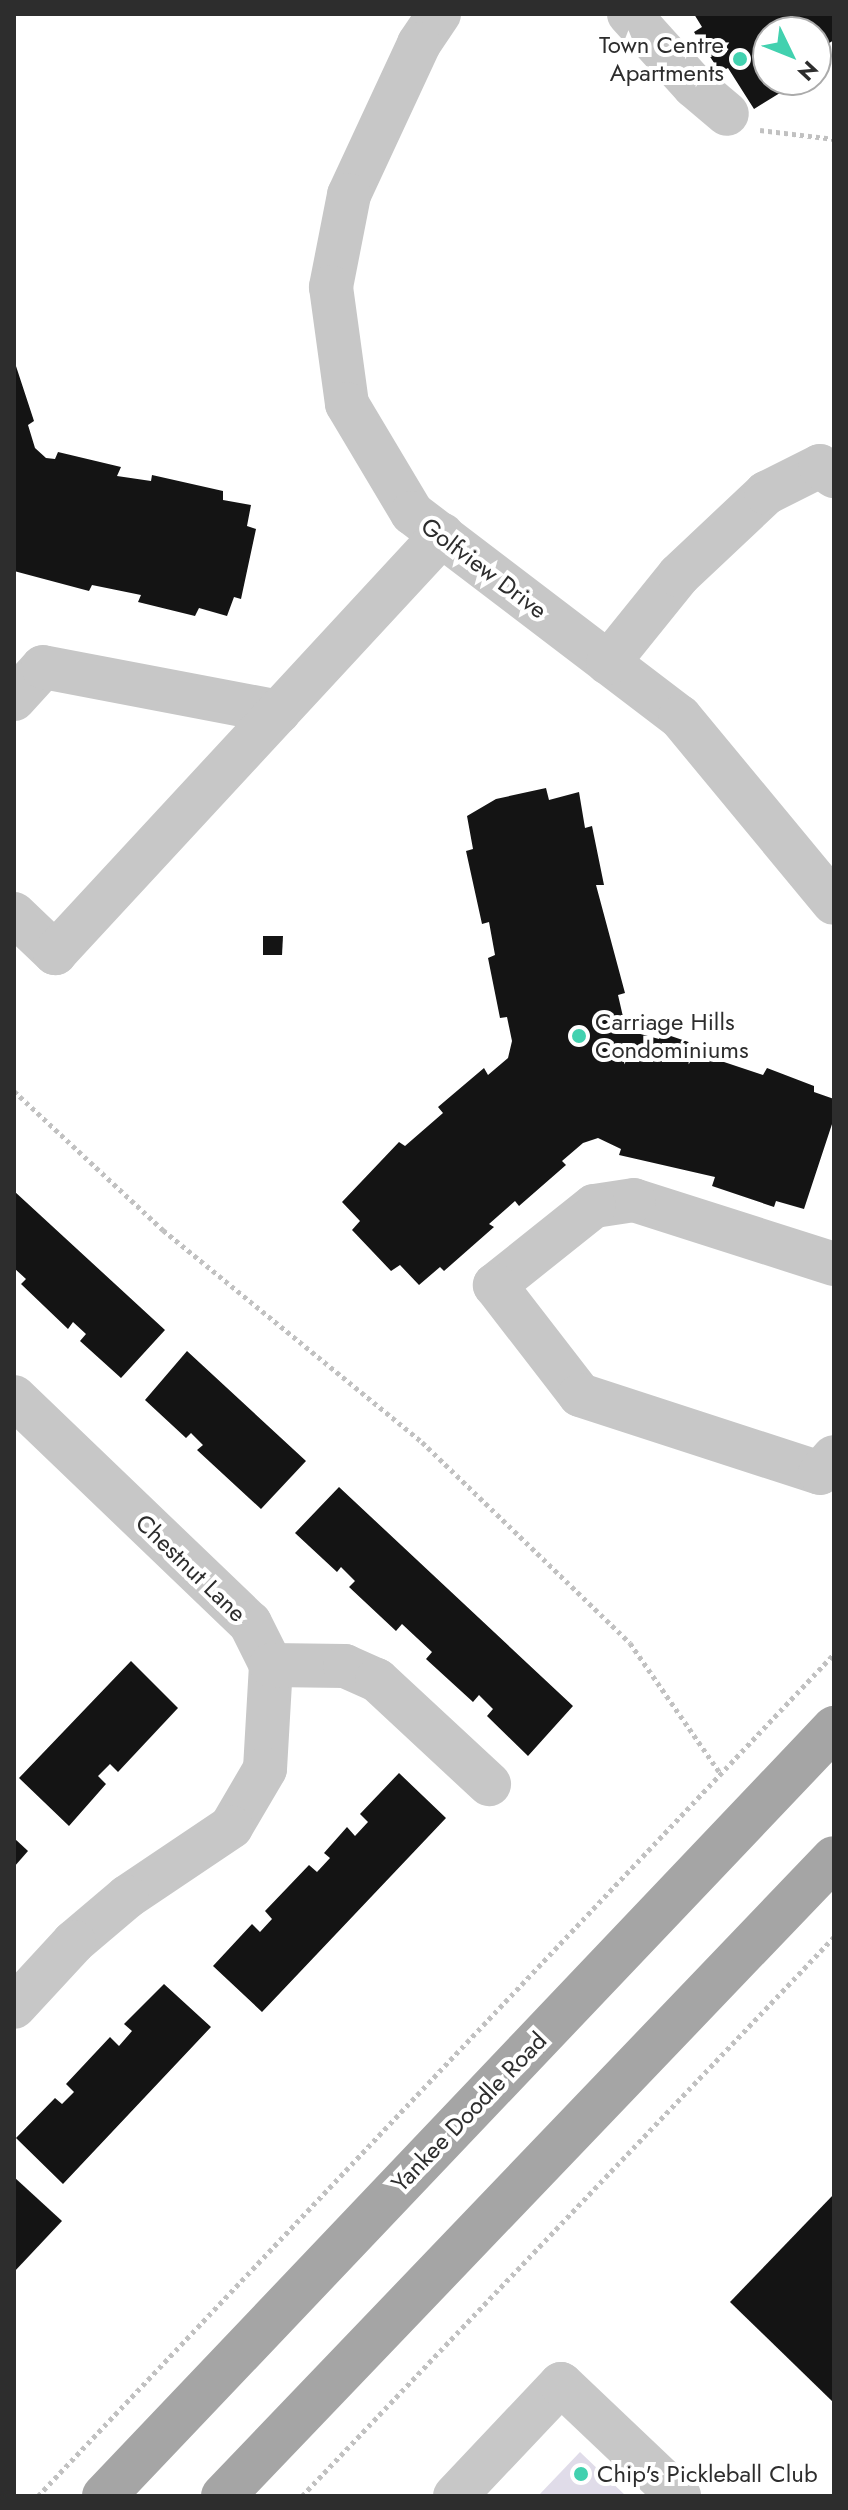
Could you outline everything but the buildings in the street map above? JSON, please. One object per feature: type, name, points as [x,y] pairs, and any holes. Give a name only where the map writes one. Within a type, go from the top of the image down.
[{"type":"main road","name":"Yankee Doodle Road","points":[[104,2496],[834,1728]]},
{"type":"main road","points":[[223,2496],[834,1858]]},
{"type":"street","name":"Golfview Drive","points":[[439,14],[419,44],[349,195],[331,287],[347,404],[412,513],[680,717],[834,903]]},
{"type":"street","points":[[629,14],[694,86],[727,114]]},
{"type":"street","points":[[608,663],[679,575],[766,493],[820,466],[834,476]]},
{"type":"street","points":[[14,914],[55,953],[442,535]]},
{"type":"street","points":[[14,699],[43,667],[279,712]]},
{"type":"street","points":[[834,1264],[634,1200],[594,1206],[495,1285],[580,1395],[820,1473],[834,1457]]},
{"type":"street","name":"Chestnut Lane","points":[[14,1397],[250,1623],[271,1665],[265,1769],[231,1827],[127,1897],[74,1942],[14,2007]]},
{"type":"street","points":[[271,1665],[345,1666],[377,1680],[489,1784]]},
{"type":"street","points":[[455,2496],[561,2384],[679,2496]]},
{"type":"path","points":[[727,114],[752,129],[834,139]]},
{"type":"path","points":[[14,1091],[163,1230],[444,1463],[630,1643],[720,1773]]},
{"type":"path","points":[[38,2496],[834,1654]]},
{"type":"path","points":[[302,2496],[834,1937]]},
{"type":"shaded area","name":"Chip's Pickleball Club","points":[[580,2452],[626,2496],[538,2496]]},
{"type":"place","name":"Town Centre Apartments","points":[[740,59]]},
{"type":"place","name":"Carriage Hills Condominiums","points":[[579,1036]]},
{"type":"place","name":"Chip's Pickleball Club","points":[[581,2474]]}]
